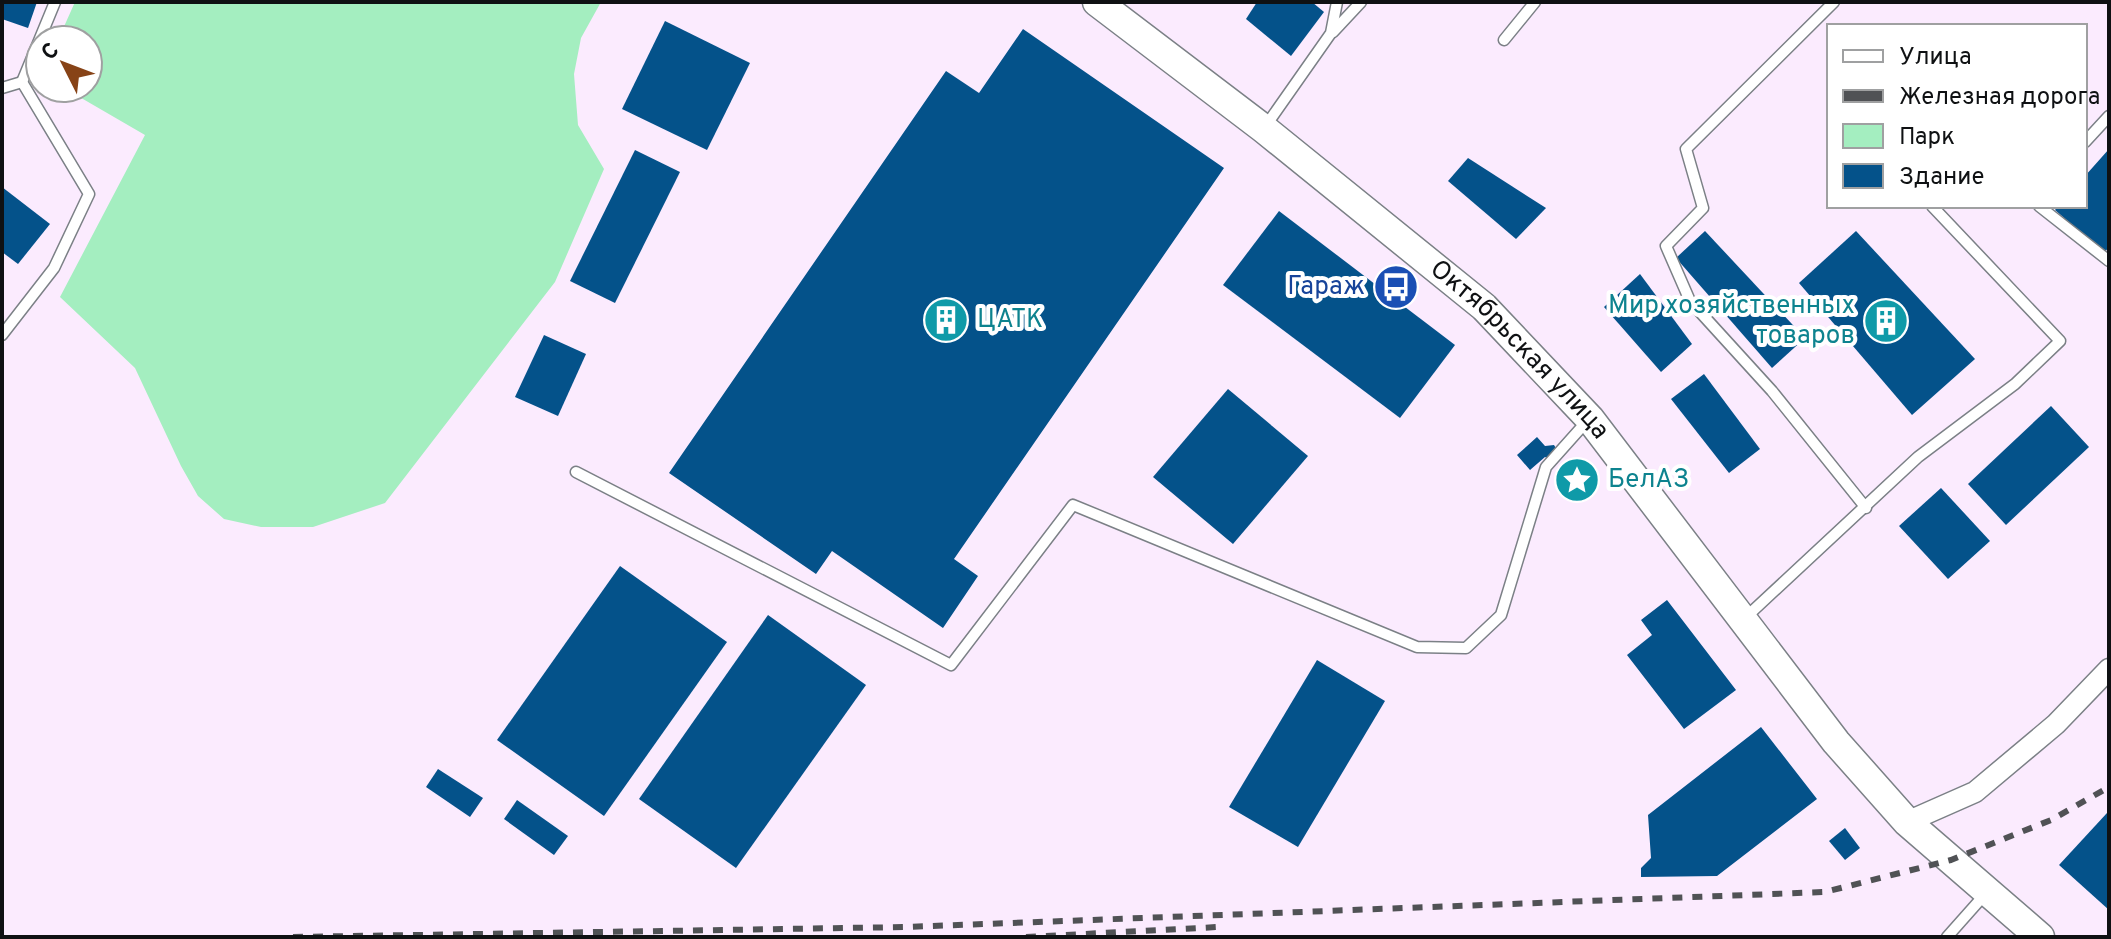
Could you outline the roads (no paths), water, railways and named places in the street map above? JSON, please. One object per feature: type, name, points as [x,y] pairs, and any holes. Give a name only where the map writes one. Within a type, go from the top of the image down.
[{"type":"street","name":"Октябрьская улица","points":[[1097,2],[1264,129],[1484,307],[1590,419],[1836,742],[1907,822],[2040,937]]},
{"type":"street","points":[[1907,822],[1975,792],[2056,724],[2109,669]]},
{"type":"lane","points":[[22,82],[55,2]]},
{"type":"lane","points":[[1331,33],[1337,2]]},
{"type":"lane","points":[[1264,129],[1331,33],[1361,2]]},
{"type":"lane","points":[[1504,40],[1535,2]]},
{"type":"lane","points":[[1834,2],[1686,149],[1703,208],[1666,246],[1690,301],[1772,391],[1866,508]]},
{"type":"lane","points":[[2,88],[22,82]]},
{"type":"lane","points":[[2,335],[54,268],[89,194],[22,82]]},
{"type":"lane","points":[[2087,140],[2109,116]]},
{"type":"lane","points":[[1743,621],[1918,457],[2015,384],[2060,341],[1934,208]]},
{"type":"lane","points":[[2042,208],[2109,261]]},
{"type":"lane","points":[[576,472],[951,665],[1073,505],[1417,647],[1466,648],[1501,615],[1546,467],[1590,419]]},
{"type":"lane","points":[[1947,937],[1988,890]]},
{"type":"railway","points":[[293,937],[906,927],[1825,892],[1951,860],[2051,820],[2109,787]]},
{"type":"railway","points":[[1026,937],[1218,927]]},
{"type":"place","name":"Гараж","points":[[1396,287]]},
{"type":"place","name":"ЦАТК","points":[[946,320]]},
{"type":"place","name":"Мир хозяйственных товаров","points":[[1886,321]]},
{"type":"place","name":"БелАЗ","points":[[1577,480]]}]
